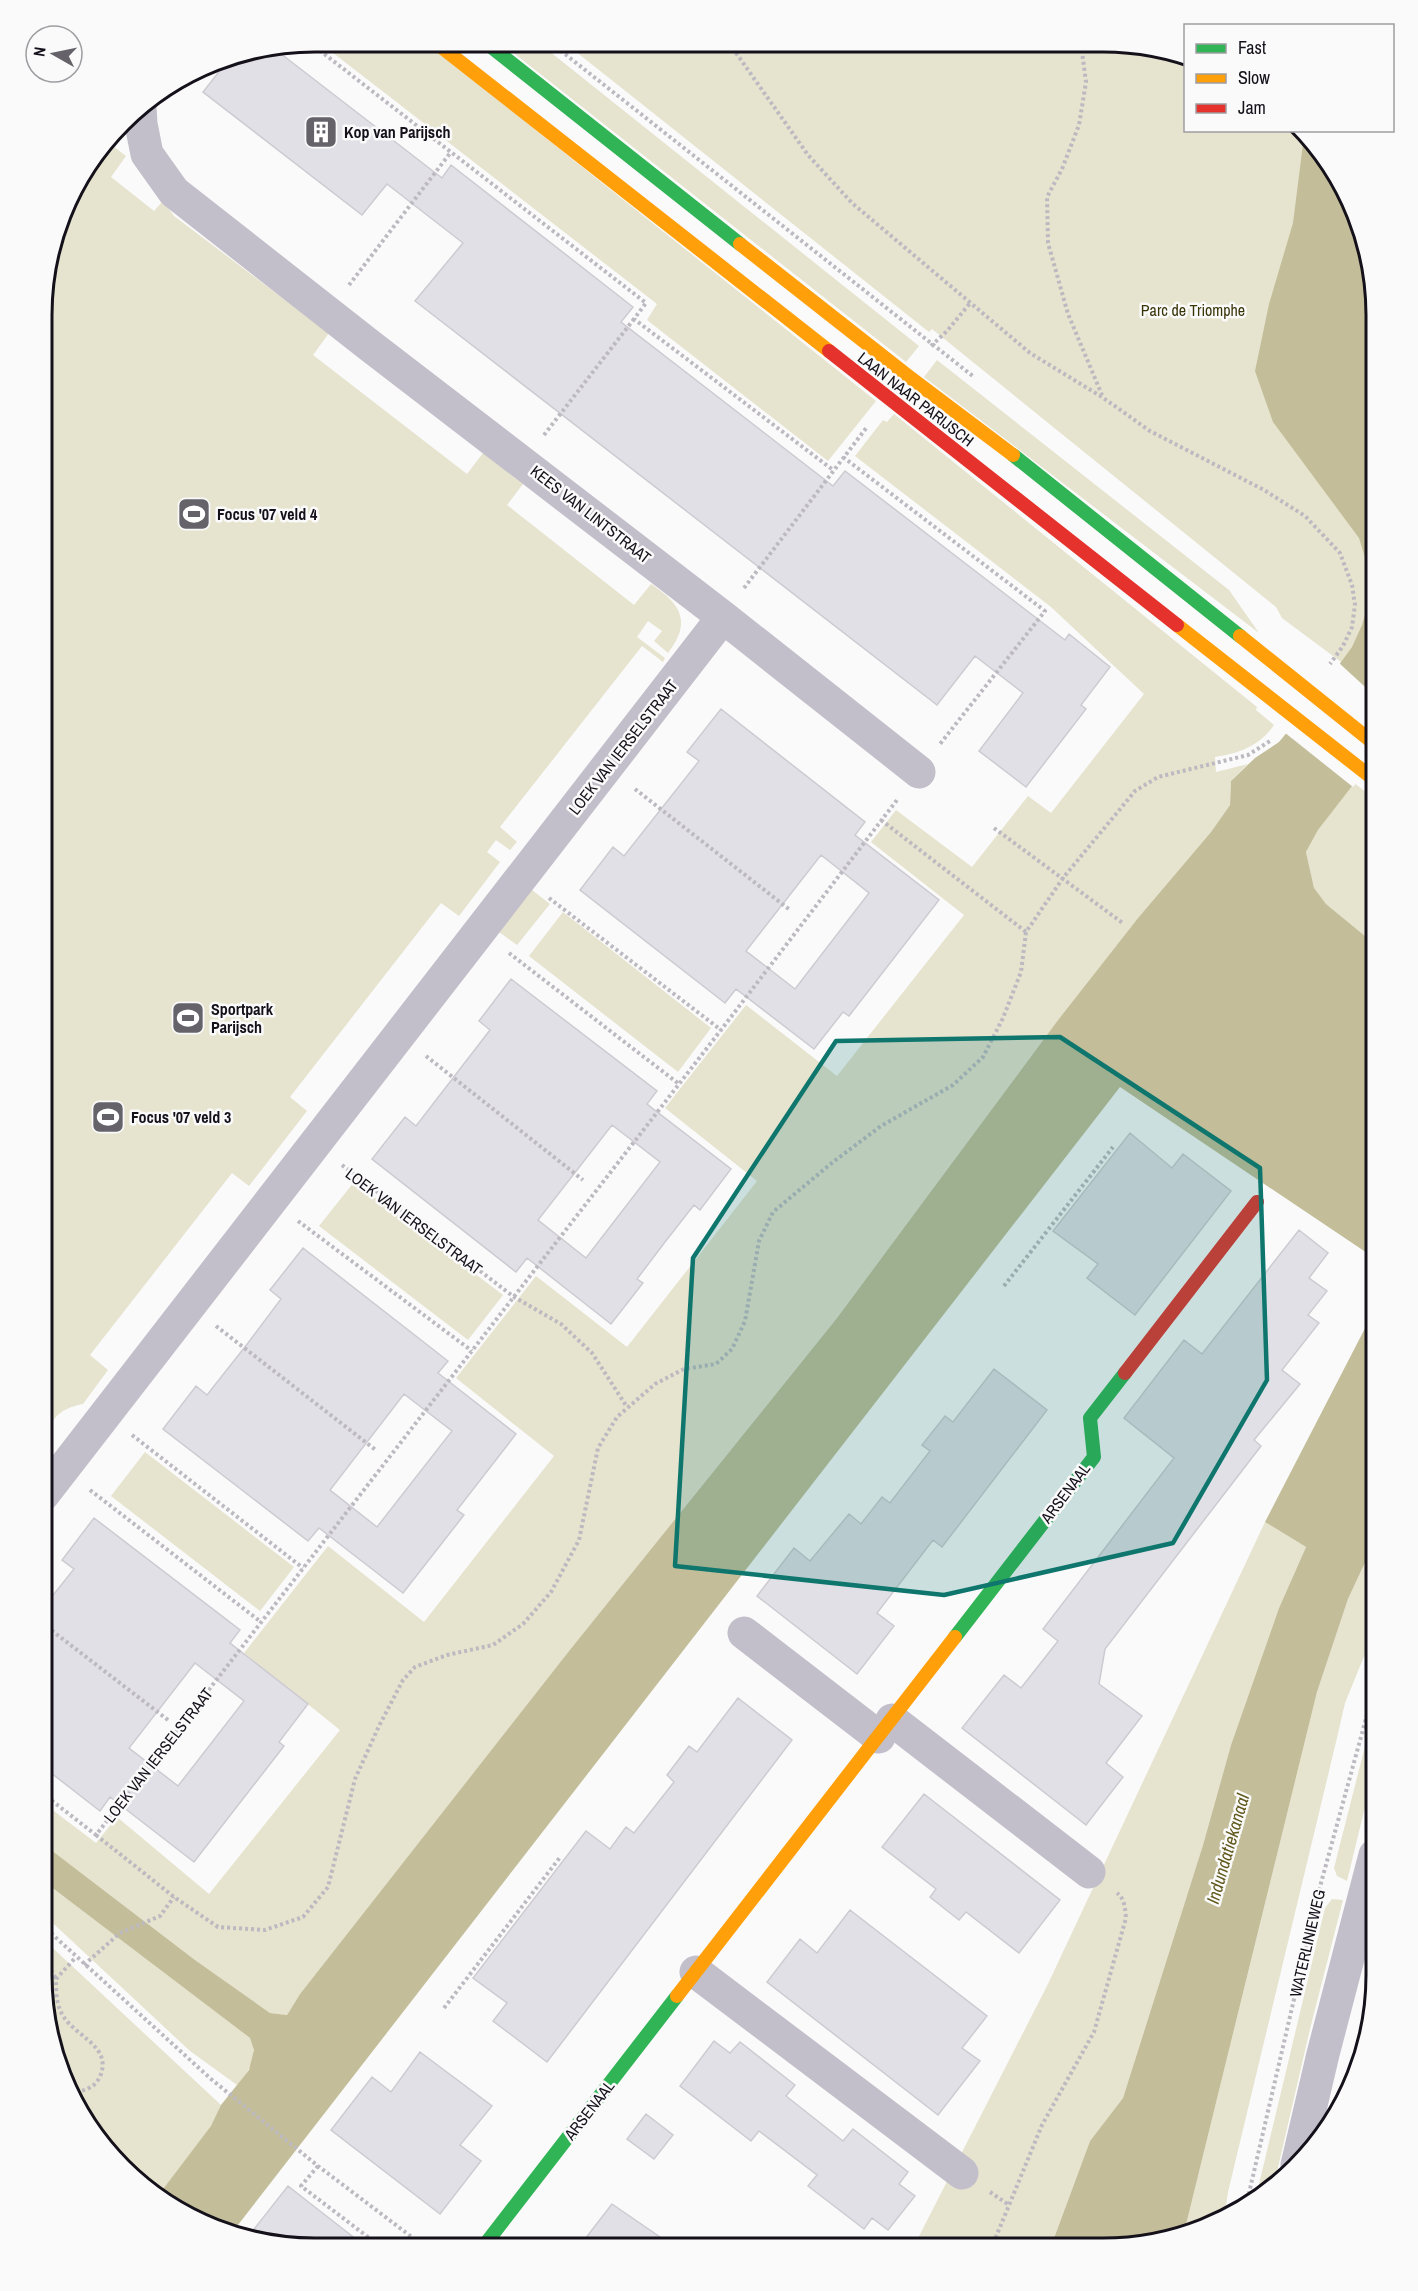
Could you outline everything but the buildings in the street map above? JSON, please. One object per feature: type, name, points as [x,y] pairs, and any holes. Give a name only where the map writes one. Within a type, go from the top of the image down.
[{"type":"street","name":"LAAN NAAR PARIJSCH","points":[[448,52],[1366,774]]},
{"type":"street","name":"LAAN NAAR PARIJSCH","points":[[497,52],[908,376],[1043,478],[1366,737]]},
{"type":"street","name":"KEES VAN LINTSTRAAT","points":[[141,119],[147,154],[174,192],[723,617],[919,772]]},
{"type":"street","name":"LOEK VAN IERSELSTRAAT","points":[[52,1484],[723,617]]},
{"type":"street","name":"ARSENAAL","points":[[490,2238],[1094,1457],[1090,1418],[1257,1202]]},
{"type":"street","points":[[744,1634],[885,1729],[1089,1872]]},
{"type":"street","points":[[1301,2148],[1323,2054],[1366,1912]]},
{"type":"street","points":[[696,1972],[962,2173]]},
{"type":"path","points":[[322,52],[646,303],[523,462]]},
{"type":"path","points":[[562,52],[932,344]]},
{"type":"path","points":[[734,52],[808,155],[852,203],[1030,353],[1102,397],[1150,431],[1264,490],[1305,516],[1340,553],[1352,585],[1355,605],[1352,627],[1343,646],[1329,665]]},
{"type":"path","points":[[1083,52],[1086,82],[1079,125],[1062,169],[1047,197],[1048,243],[1068,314],[1102,397]]},
{"type":"path","points":[[327,312],[451,152]]},
{"type":"path","points":[[908,376],[932,344],[947,331],[971,302]]},
{"type":"path","points":[[634,319],[833,470]]},
{"type":"path","points":[[723,617],[833,470],[890,399]]},
{"type":"path","points":[[843,457],[1045,611],[919,772]]},
{"type":"path","points":[[96,1835],[174,1897],[218,1927],[265,1930],[303,1917],[328,1887],[355,1779],[403,1680],[415,1667],[447,1655],[492,1645],[524,1624],[551,1592],[579,1540],[598,1448],[617,1417],[655,1384],[684,1369],[716,1364],[732,1349],[745,1321],[759,1241],[773,1212],[881,1126],[953,1085],[983,1058],[1021,972],[1026,932],[1063,878],[1136,791],[1158,777],[1248,754],[1272,741]]},
{"type":"path","points":[[607,768],[790,910]]},
{"type":"path","name":"LOEK VAN IERSELSTRAAT","points":[[52,1801],[96,1835],[680,1084],[919,772]]},
{"type":"path","points":[[881,820],[1026,932]]},
{"type":"path","points":[[994,828],[1124,924]]},
{"type":"path","points":[[522,877],[721,1030]]},
{"type":"path","points":[[481,931],[680,1084]]},
{"type":"path","points":[[399,1036],[583,1180]]},
{"type":"path","name":"LOEK VAN IERSELSTRAAT","points":[[315,1145],[514,1297]]},
{"type":"path","points":[[1004,1286],[1113,1147]]},
{"type":"path","points":[[271,1201],[472,1351]]},
{"type":"path","points":[[514,1297],[561,1324],[592,1353],[627,1407]]},
{"type":"path","points":[[190,1305],[377,1451]]},
{"type":"path","points":[[106,1414],[303,1568]]},
{"type":"path","points":[[63,1469],[261,1622]]},
{"type":"path","points":[[52,1631],[168,1720]]},
{"type":"path","name":"WATERLINIEWEG","points":[[1249,2194],[1321,1882],[1366,1718]]},
{"type":"path","points":[[444,2008],[561,1856]]},
{"type":"path","points":[[996,2238],[1042,2125],[1094,2032],[1126,1918],[1121,1896],[1089,1872]]},
{"type":"path","points":[[84,1965],[120,1933],[160,1916],[174,1897]]},
{"type":"path","points":[[52,1935],[212,2079],[318,2166],[414,2238]]},
{"type":"path","points":[[56,1979],[76,1957]]},
{"type":"path","points":[[52,1972],[56,1979],[56,1995],[61,2011],[72,2027],[100,2050],[104,2066],[99,2079],[91,2088],[80,2092]]},
{"type":"path","points":[[318,2166],[301,2186],[369,2238]]},
{"type":"highlighted area","points":[[1060,1037],[1260,1168],[1267,1380],[1173,1543],[944,1595],[675,1566],[693,1258],[836,1041]]},
{"type":"green space","points":[[332,52],[438,52],[876,401],[828,461],[647,320],[657,304]]},
{"type":"green space","points":[[512,52],[550,52],[919,346],[906,362]]},
{"type":"green space","name":"Parc de Triomphe","points":[[576,52],[1120,53],[1184,65],[1184,132],[1292,132],[1321,169],[1346,215],[1357,247],[1363,281],[1366,315],[1366,681],[1282,618],[1276,607],[932,329],[929,332]]},
{"type":"green space","name":"Sportpark Parijsch","points":[[114,147],[126,156],[111,177],[154,211],[163,201],[174,216],[329,333],[313,355],[467,474],[483,453],[523,484],[507,505],[634,605],[651,584],[676,606],[681,623],[680,632],[668,653],[654,641],[662,631],[648,621],[637,637],[665,658],[663,662],[642,646],[500,827],[517,842],[510,850],[496,840],[487,852],[500,862],[459,916],[441,903],[290,1097],[307,1111],[249,1186],[232,1173],[90,1355],[108,1370],[83,1404],[66,1409],[52,1423],[52,315],[55,281],[66,231],[88,184]]},
{"type":"green space","points":[[937,360],[1229,590],[1259,633],[924,377]]},
{"type":"green space","points":[[894,414],[1257,707],[1256,710],[1274,725],[1262,738],[1248,747],[1215,757],[1216,772],[1248,764],[1231,781],[1230,805],[1211,832],[1138,918],[1058,1020],[837,1318],[569,1651],[300,1994],[287,2015],[270,2013],[195,1960],[52,1851],[52,1810],[96,1843],[117,1817],[209,1894],[340,1730],[244,1653],[328,1546],[424,1622],[554,1456],[456,1378],[536,1276],[627,1347],[757,1181],[665,1108],[746,1005],[837,1076],[964,915],[871,842],[896,810],[972,867],[1028,796],[1051,813],[1144,694],[1051,607],[855,456],[883,420],[887,422]]},
{"type":"green space","points":[[1353,782],[1366,792],[1366,937],[1326,904],[1314,889],[1306,852],[1318,830]]},
{"type":"green space","points":[[532,890],[550,904],[517,945],[499,932]]},
{"type":"green space","points":[[563,912],[711,1028],[678,1072],[529,956]]},
{"type":"green space","points":[[354,1182],[503,1295],[468,1340],[319,1226]]},
{"type":"green space","points":[[145,1452],[294,1567],[260,1611],[111,1496]]},
{"type":"green space","points":[[1265,1522],[1306,1547],[1279,1608],[1231,1745],[1203,1845],[1123,2098],[1090,2141],[1054,2238],[918,2238],[1047,1986]]},
{"type":"green space","points":[[1366,1560],[1366,1652],[1345,1703],[1226,2207],[1186,2225],[1317,1692],[1348,1599]]},
{"type":"green space","points":[[1366,1742],[1366,1803],[1347,1881],[1337,1876],[1334,1868]]},
{"type":"green space","points":[[52,1888],[250,2038],[254,2051],[249,2069],[237,2085],[190,2051],[52,1922]]},
{"type":"green space","points":[[1332,1899],[1343,1900],[1277,2172],[1258,2187],[1325,1908]]},
{"type":"green space","points":[[52,1947],[221,2105],[212,2126],[163,2190],[129,2162],[97,2122],[66,2060],[55,2010]]},
{"type":"water","points":[[1303,145],[1321,169],[1346,215],[1357,247],[1363,281],[1366,315],[1366,561],[1359,538],[1273,422],[1255,371],[1269,304],[1293,223]]},
{"type":"water","points":[[1366,611],[1366,768],[1318,830],[1306,852],[1314,888],[1326,904],[1366,937],[1366,1252],[1120,1087],[237,2227],[199,2211],[163,2190],[211,2126],[221,2105],[249,2070],[254,2050],[250,2038],[52,1888],[52,1851],[195,1960],[270,2013],[287,2015],[300,1994],[569,1651],[837,1318],[1058,1020],[1138,918],[1211,832],[1230,805],[1231,781],[1255,758],[1279,742],[1352,647]]},
{"type":"water","name":"Indundatiekanaal","points":[[1366,1326],[1366,1560],[1348,1599],[1317,1692],[1186,2225],[1120,2238],[1054,2238],[1090,2141],[1123,2098],[1203,1845],[1231,1745],[1279,1608],[1306,1547],[1265,1522]]},
{"type":"pier","points":[[1338,662],[1366,688],[1366,772],[1353,787],[1284,732]]},
{"type":"traffic: fast","points":[[498,52],[740,244]]},
{"type":"traffic: fast","points":[[1013,455],[1240,636]]},
{"type":"traffic: fast","points":[[955,1637],[1094,1457],[1090,1418],[1125,1373]]},
{"type":"traffic: fast","points":[[490,2238],[677,1996]]},
{"type":"traffic: slow","points":[[448,52],[829,351]]},
{"type":"traffic: slow","points":[[740,244],[1013,455]]},
{"type":"traffic: slow","points":[[1177,625],[1366,773]]},
{"type":"traffic: slow","points":[[1240,636],[1366,737]]},
{"type":"traffic: slow","points":[[677,1996],[955,1637]]},
{"type":"traffic: jam","points":[[829,351],[1177,625]]},
{"type":"traffic: jam","points":[[1125,1373],[1257,1202]]},
{"type":"place","name":"Kop van Parijsch","points":[[321,132]]},
{"type":"place","name":"Focus '07 veld 4","points":[[194,514]]},
{"type":"place","name":"Sportpark Parijsch","points":[[188,1018]]},
{"type":"place","name":"Focus '07 veld 3","points":[[108,1117]]}]
